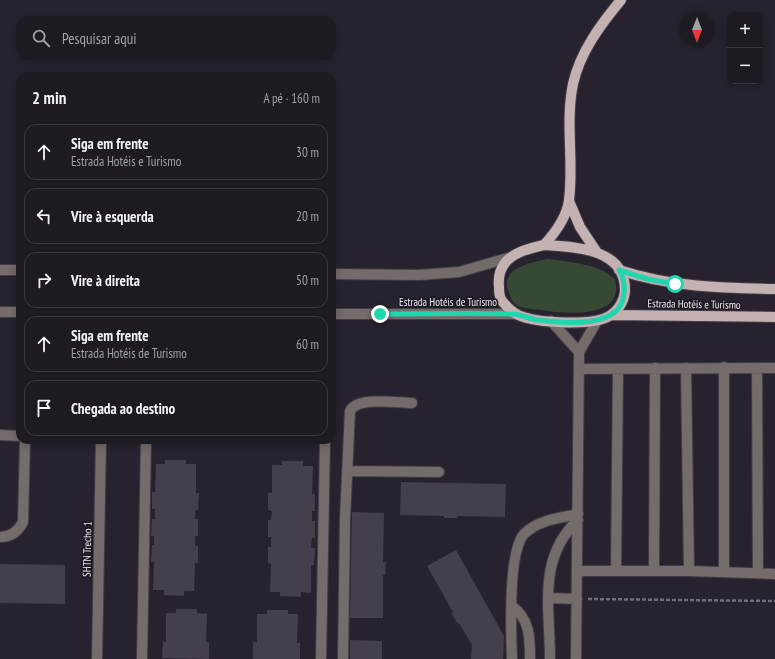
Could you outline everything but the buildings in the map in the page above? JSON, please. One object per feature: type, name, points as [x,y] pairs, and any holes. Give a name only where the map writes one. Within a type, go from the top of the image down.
[{"type":"main road","points":[[544,245],[560,225],[569,201],[570,112],[573,84],[581,60],[591,41],[621,0]]},
{"type":"main road","points":[[569,201],[580,227],[596,251]]},
{"type":"main road","points":[[544,245],[596,251],[611,260],[625,280],[625,293],[621,304],[612,315],[596,321],[551,321],[517,314],[507,307],[500,298],[499,282],[501,271],[508,258],[526,249],[544,245]]},
{"type":"main road","name":"Estrada Hotéis e Turismo","points":[[619,270],[647,279],[675,284],[719,288],[775,288]]},
{"type":"main road","name":"Estrada Hotéis e Turismo","points":[[612,315],[775,317]]},
{"type":"street","points":[[336,274],[419,275],[459,272],[508,258]]},
{"type":"street","points":[[0,270],[16,270]]},
{"type":"street","points":[[0,312],[16,312]]},
{"type":"street","name":"Estrada Hotéis de Turismo","points":[[336,314],[517,314]]},
{"type":"street","points":[[551,321],[579,352]]},
{"type":"street","points":[[576,659],[579,352],[596,321]]},
{"type":"street","points":[[579,370],[724,367],[775,368]]},
{"type":"street","points":[[724,367],[724,572]]},
{"type":"street","points":[[654,368],[654,571]]},
{"type":"street","points":[[686,368],[689,571]]},
{"type":"street","points":[[757,368],[758,573]]},
{"type":"street","points":[[616,571],[618,369]]},
{"type":"street","points":[[343,659],[344,519],[350,411],[353,407],[362,402],[412,403]]},
{"type":"street","points":[[0,435],[16,436]]},
{"type":"street","points":[[0,537],[6,537],[14,534],[23,522],[25,444]]},
{"type":"street","name":"SHTN Trecho 1","points":[[97,659],[101,444]]},
{"type":"street","points":[[142,659],[146,444]]},
{"type":"street","points":[[321,659],[325,444]]},
{"type":"street","points":[[347,471],[440,472]]},
{"type":"street","points":[[550,659],[549,598],[551,561],[566,531],[578,517]]},
{"type":"street","points":[[512,659],[512,606],[517,547],[524,535],[538,524],[578,517]]},
{"type":"street","points":[[577,571],[689,571],[775,574]]},
{"type":"street","points":[[549,598],[577,599]]},
{"type":"street","points":[[512,606],[518,610],[528,627],[530,636],[530,659]]},
{"type":"path","points":[[577,599],[775,601]]},
{"type":"green space","points":[[547,259],[592,266],[608,274],[615,279],[616,292],[611,302],[603,308],[578,313],[564,313],[525,308],[516,305],[513,302],[507,285],[508,278],[511,273],[524,265]]},
{"type":"route","points":[[380,314],[517,314],[538,320],[580,322],[596,321],[612,315],[621,304],[625,293],[625,280],[619,270],[647,279],[675,284]]}]
